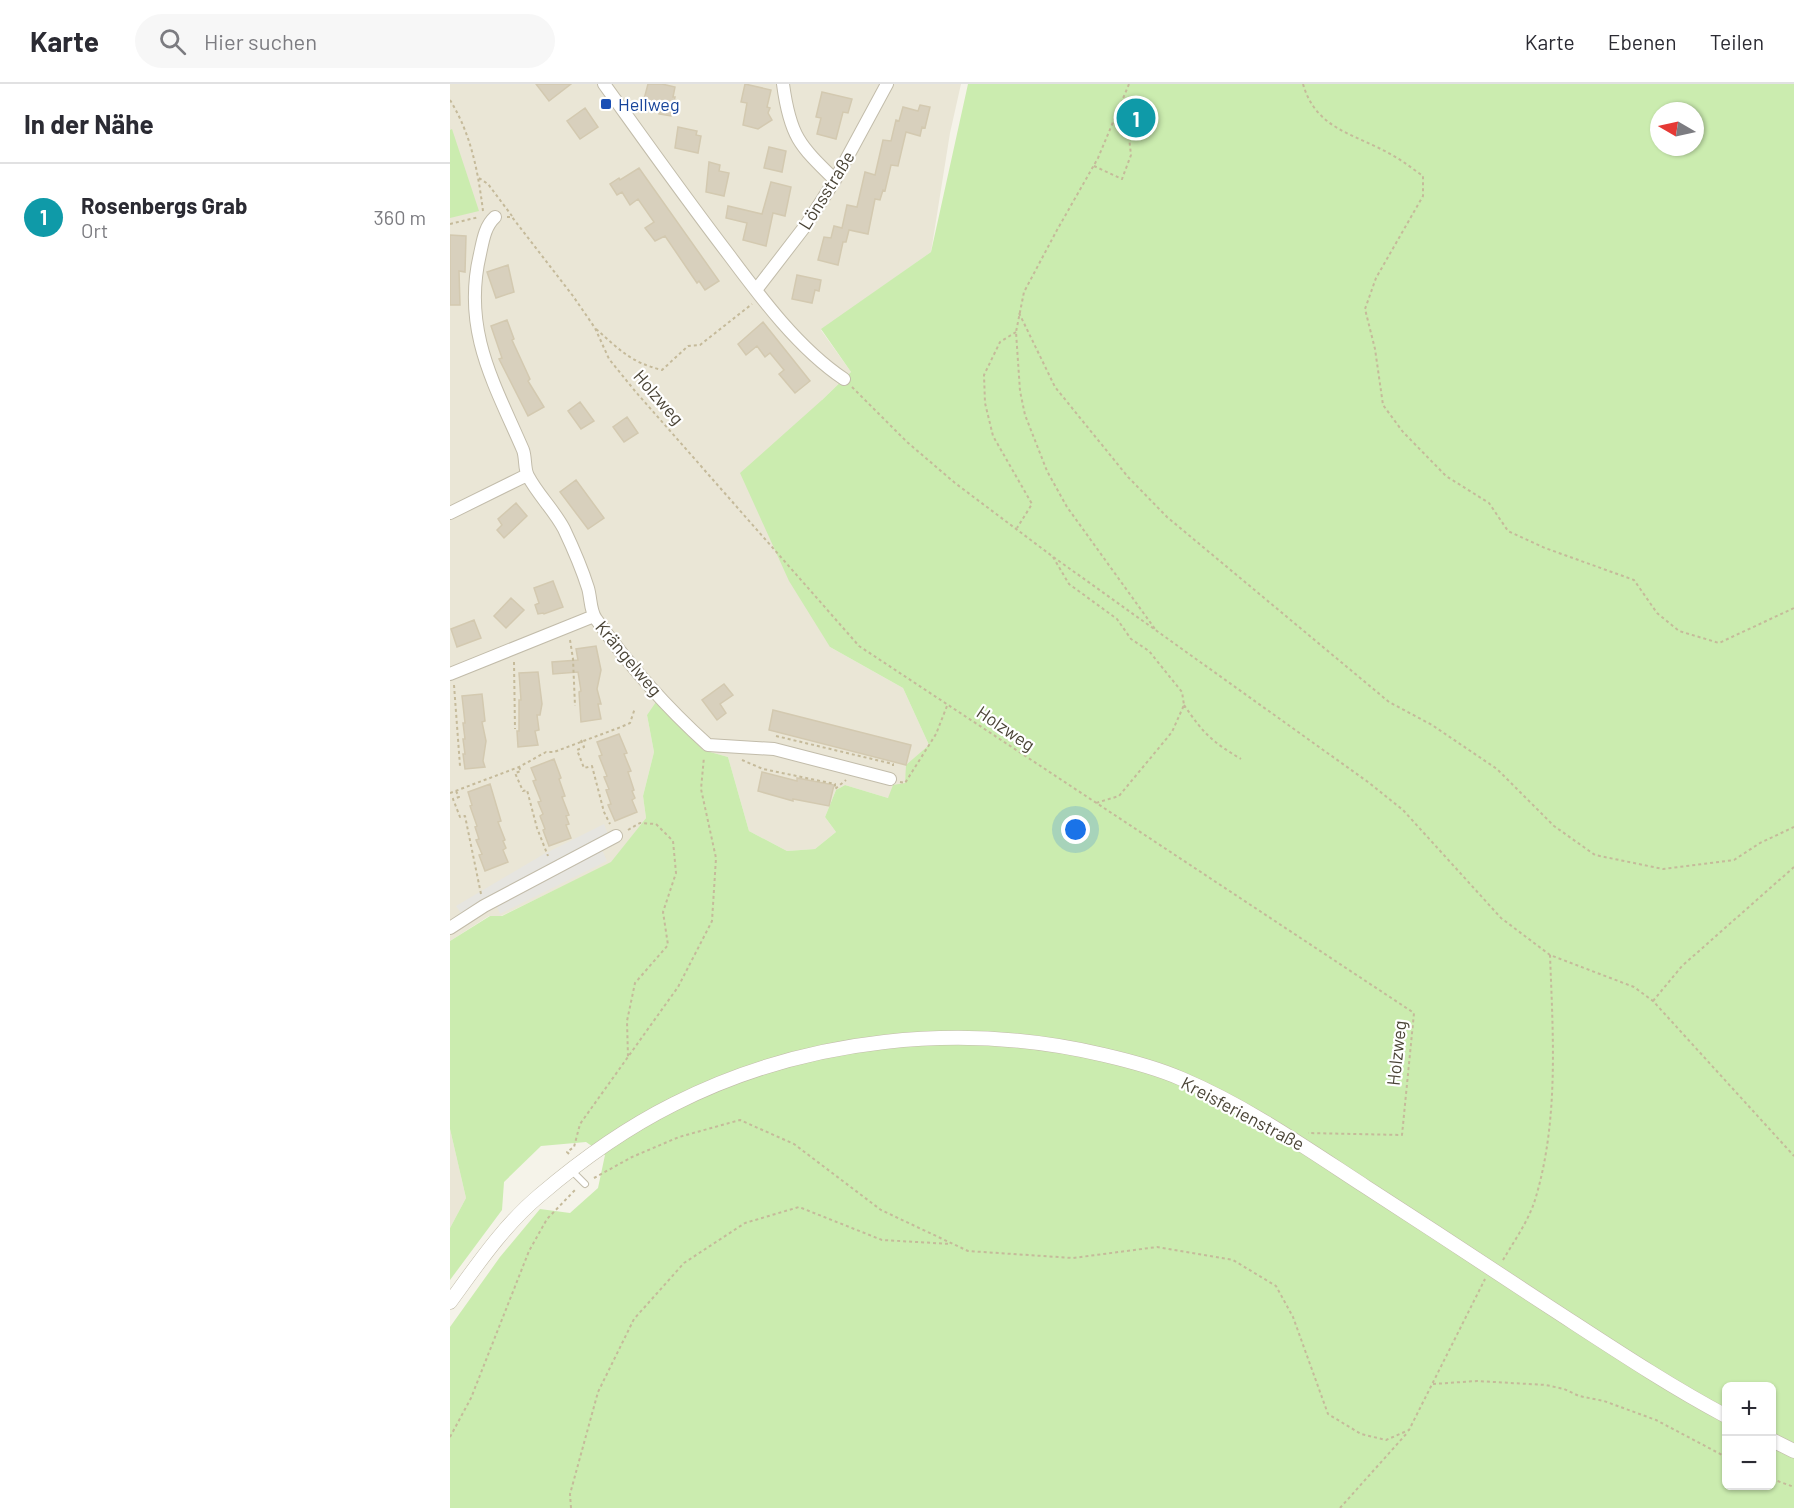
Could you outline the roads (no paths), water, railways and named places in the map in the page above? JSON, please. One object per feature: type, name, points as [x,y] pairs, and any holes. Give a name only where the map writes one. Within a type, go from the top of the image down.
[{"type":"street","points":[[604,84],[758,293],[829,369],[844,379]]},
{"type":"street","points":[[783,84],[791,127],[804,150],[835,180]]},
{"type":"street","name":"Lönsstraße","points":[[758,293],[835,180],[887,84]]},
{"type":"street","name":"Krängelweg","points":[[495,217],[490,222],[484,236],[478,262],[475,291],[476,326],[487,369],[525,457],[527,475],[550,505],[564,529],[588,588],[594,616],[646,681],[708,746],[774,749],[890,779]]},
{"type":"street","points":[[450,513],[527,475]]},
{"type":"street","points":[[451,674],[594,616]]},
{"type":"street","points":[[450,928],[484,906],[616,836]]},
{"type":"street","name":"Kreisferienstraße","points":[[450,1302],[497,1239],[538,1196],[628,1130],[674,1104],[778,1063],[828,1051],[891,1042],[944,1038],[1036,1042],[1079,1049],[1131,1062],[1179,1078],[1223,1098],[1285,1133],[1638,1365],[1722,1414]]},
{"type":"street","points":[[1776,1442],[1794,1451]]},
{"type":"lane","points":[[576,1166],[585,1184]]},
{"type":"place","name":"Hellweg","points":[[606,104]]},
{"type":"place","name":"Rosenbergs Grab","points":[[1136,118]]}]
